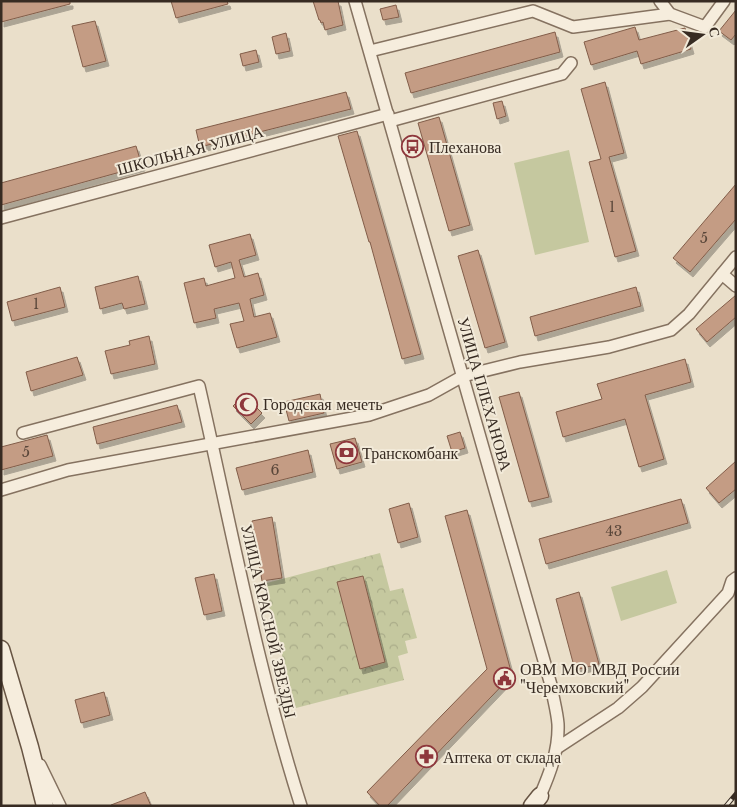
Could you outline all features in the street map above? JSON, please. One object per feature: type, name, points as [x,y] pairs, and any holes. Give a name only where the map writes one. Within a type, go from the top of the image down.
[{"type":"street","name":"УЛИЦА ПЛЕХАНОВА","points":[[355,1],[551,685],[558,724],[557,748],[551,772],[536,801]]},
{"type":"street","points":[[660,1],[670,14]]},
{"type":"street","points":[[370,51],[533,10],[573,27],[670,14],[705,27],[724,1]]},
{"type":"street","name":"ШКОЛЬНАЯ УЛИЦА","points":[[1,218],[562,74],[571,63]]},
{"type":"street","points":[[1,490],[68,470],[369,415],[429,395],[463,376],[520,362],[609,347],[671,330],[689,314],[736,257]]},
{"type":"street","points":[[722,274],[736,286]]},
{"type":"street","name":"УЛИЦА КРАСНОЙ ЗВЕЗДЫ","points":[[23,434],[199,386],[254,631],[284,754],[301,806]]},
{"type":"street","points":[[557,748],[618,708],[642,687],[728,593],[732,581],[736,578]]},
{"type":"street","points":[[1,649],[45,806]]},
{"type":"street","points":[[30,747],[60,806]]},
{"type":"green space","points":[[569,150],[589,242],[535,255],[514,163]]},
{"type":"green space","points":[[380,553],[390,591],[403,588],[417,638],[405,641],[408,653],[398,656],[404,680],[296,708],[263,584]]},
{"type":"green space","points":[[667,570],[677,603],[621,621],[611,587]]},
{"type":"building","points":[[1,1],[70,1],[70,4],[1,22]]},
{"type":"building","points":[[171,1],[227,1],[228,4],[176,18]]},
{"type":"building","points":[[313,1],[338,1],[343,25],[325,30],[323,22],[321,23],[319,20]]},
{"type":"building","points":[[396,5],[399,17],[383,20],[380,9]]},
{"type":"building","points":[[736,10],[736,34],[731,40],[719,31]]},
{"type":"building","points":[[95,21],[106,61],[83,67],[72,26]]},
{"type":"building","points":[[635,27],[639,40],[685,28],[691,49],[641,64],[637,51],[591,65],[584,42]]},
{"type":"building","points":[[555,32],[560,52],[411,93],[405,73]]},
{"type":"building","points":[[286,33],[290,51],[276,54],[272,37]]},
{"type":"building","points":[[256,50],[259,62],[243,66],[240,54]]},
{"type":"building","points":[[605,82],[624,153],[609,157],[636,251],[615,257],[589,162],[601,159],[581,89]]},
{"type":"building","points":[[346,92],[351,109],[200,147],[196,130]]},
{"type":"building","points":[[502,101],[506,116],[497,119],[493,103]]},
{"type":"building","points":[[439,117],[470,225],[449,231],[418,123]]},
{"type":"building","points":[[357,131],[421,354],[402,359],[370,242],[338,136]]},
{"type":"building","points":[[136,146],[142,166],[1,205],[1,183]]},
{"type":"building","points":[[736,184],[736,219],[690,272],[673,258]]},
{"type":"building","points":[[250,234],[256,255],[239,260],[244,277],[258,273],[264,295],[250,299],[254,317],[270,313],[277,337],[237,348],[230,324],[244,321],[239,303],[214,309],[216,318],[194,323],[184,283],[204,278],[206,286],[235,278],[231,262],[215,267],[209,245]]},
{"type":"building","points":[[478,250],[505,342],[485,348],[458,256]]},
{"type":"building","points":[[138,276],[145,304],[124,309],[122,303],[100,309],[95,287]]},
{"type":"building","points":[[60,287],[65,307],[12,321],[7,302]]},
{"type":"building","points":[[636,287],[641,306],[535,336],[530,317]]},
{"type":"building","points":[[736,295],[736,317],[707,342],[696,329]]},
{"type":"building","points":[[149,336],[155,364],[111,374],[105,351],[130,345],[129,341]]},
{"type":"building","points":[[77,357],[83,375],[31,391],[26,372]]},
{"type":"building","points":[[685,359],[691,382],[645,395],[664,459],[639,467],[625,419],[563,437],[556,412],[602,399],[597,384]]},
{"type":"building","points":[[519,392],[549,497],[529,502],[499,397]]},
{"type":"building","points":[[320,394],[324,413],[289,421],[284,402]]},
{"type":"building","points":[[246,397],[262,413],[251,424],[233,406],[240,399],[242,401]]},
{"type":"building","points":[[177,405],[182,422],[97,444],[93,427]]},
{"type":"building","points":[[460,432],[465,448],[452,452],[447,436]]},
{"type":"building","points":[[47,435],[53,456],[1,470],[1,447]]},
{"type":"building","name":"Транскомбанк","points":[[355,438],[362,462],[337,469],[330,444]]},
{"type":"building","points":[[308,450],[313,472],[242,490],[236,468]]},
{"type":"building","points":[[736,461],[736,489],[719,503],[706,488]]},
{"type":"building","points":[[681,499],[688,523],[546,564],[539,539]]},
{"type":"building","points":[[409,503],[418,537],[398,543],[389,509]]},
{"type":"building","points":[[467,510],[512,675],[387,806],[380,806],[367,792],[487,669],[445,516]]},
{"type":"building","points":[[272,517],[282,578],[262,581],[252,521]]},
{"type":"building","points":[[214,574],[222,611],[204,615],[195,578]]},
{"type":"building","points":[[363,576],[385,662],[360,669],[337,582]]},
{"type":"building","points":[[579,592],[599,664],[575,670],[556,599]]},
{"type":"building","points":[[104,692],[110,715],[81,723],[75,700]]},
{"type":"building","points":[[145,792],[151,806],[111,806],[111,805]]},
{"type":"railway","points":[[726,806],[736,794]]},
{"type":"place","name":"Плеханова","points":[[413,147]]},
{"type":"place","name":"Городская мечеть","points":[[247,404]]},
{"type":"place","name":"Транскомбанк","points":[[346,453]]},
{"type":"place","name":"ОВМ МО МВД России \"Черемховский\"","points":[[504,678]]},
{"type":"place","name":"Аптека от склада","points":[[427,757]]}]
